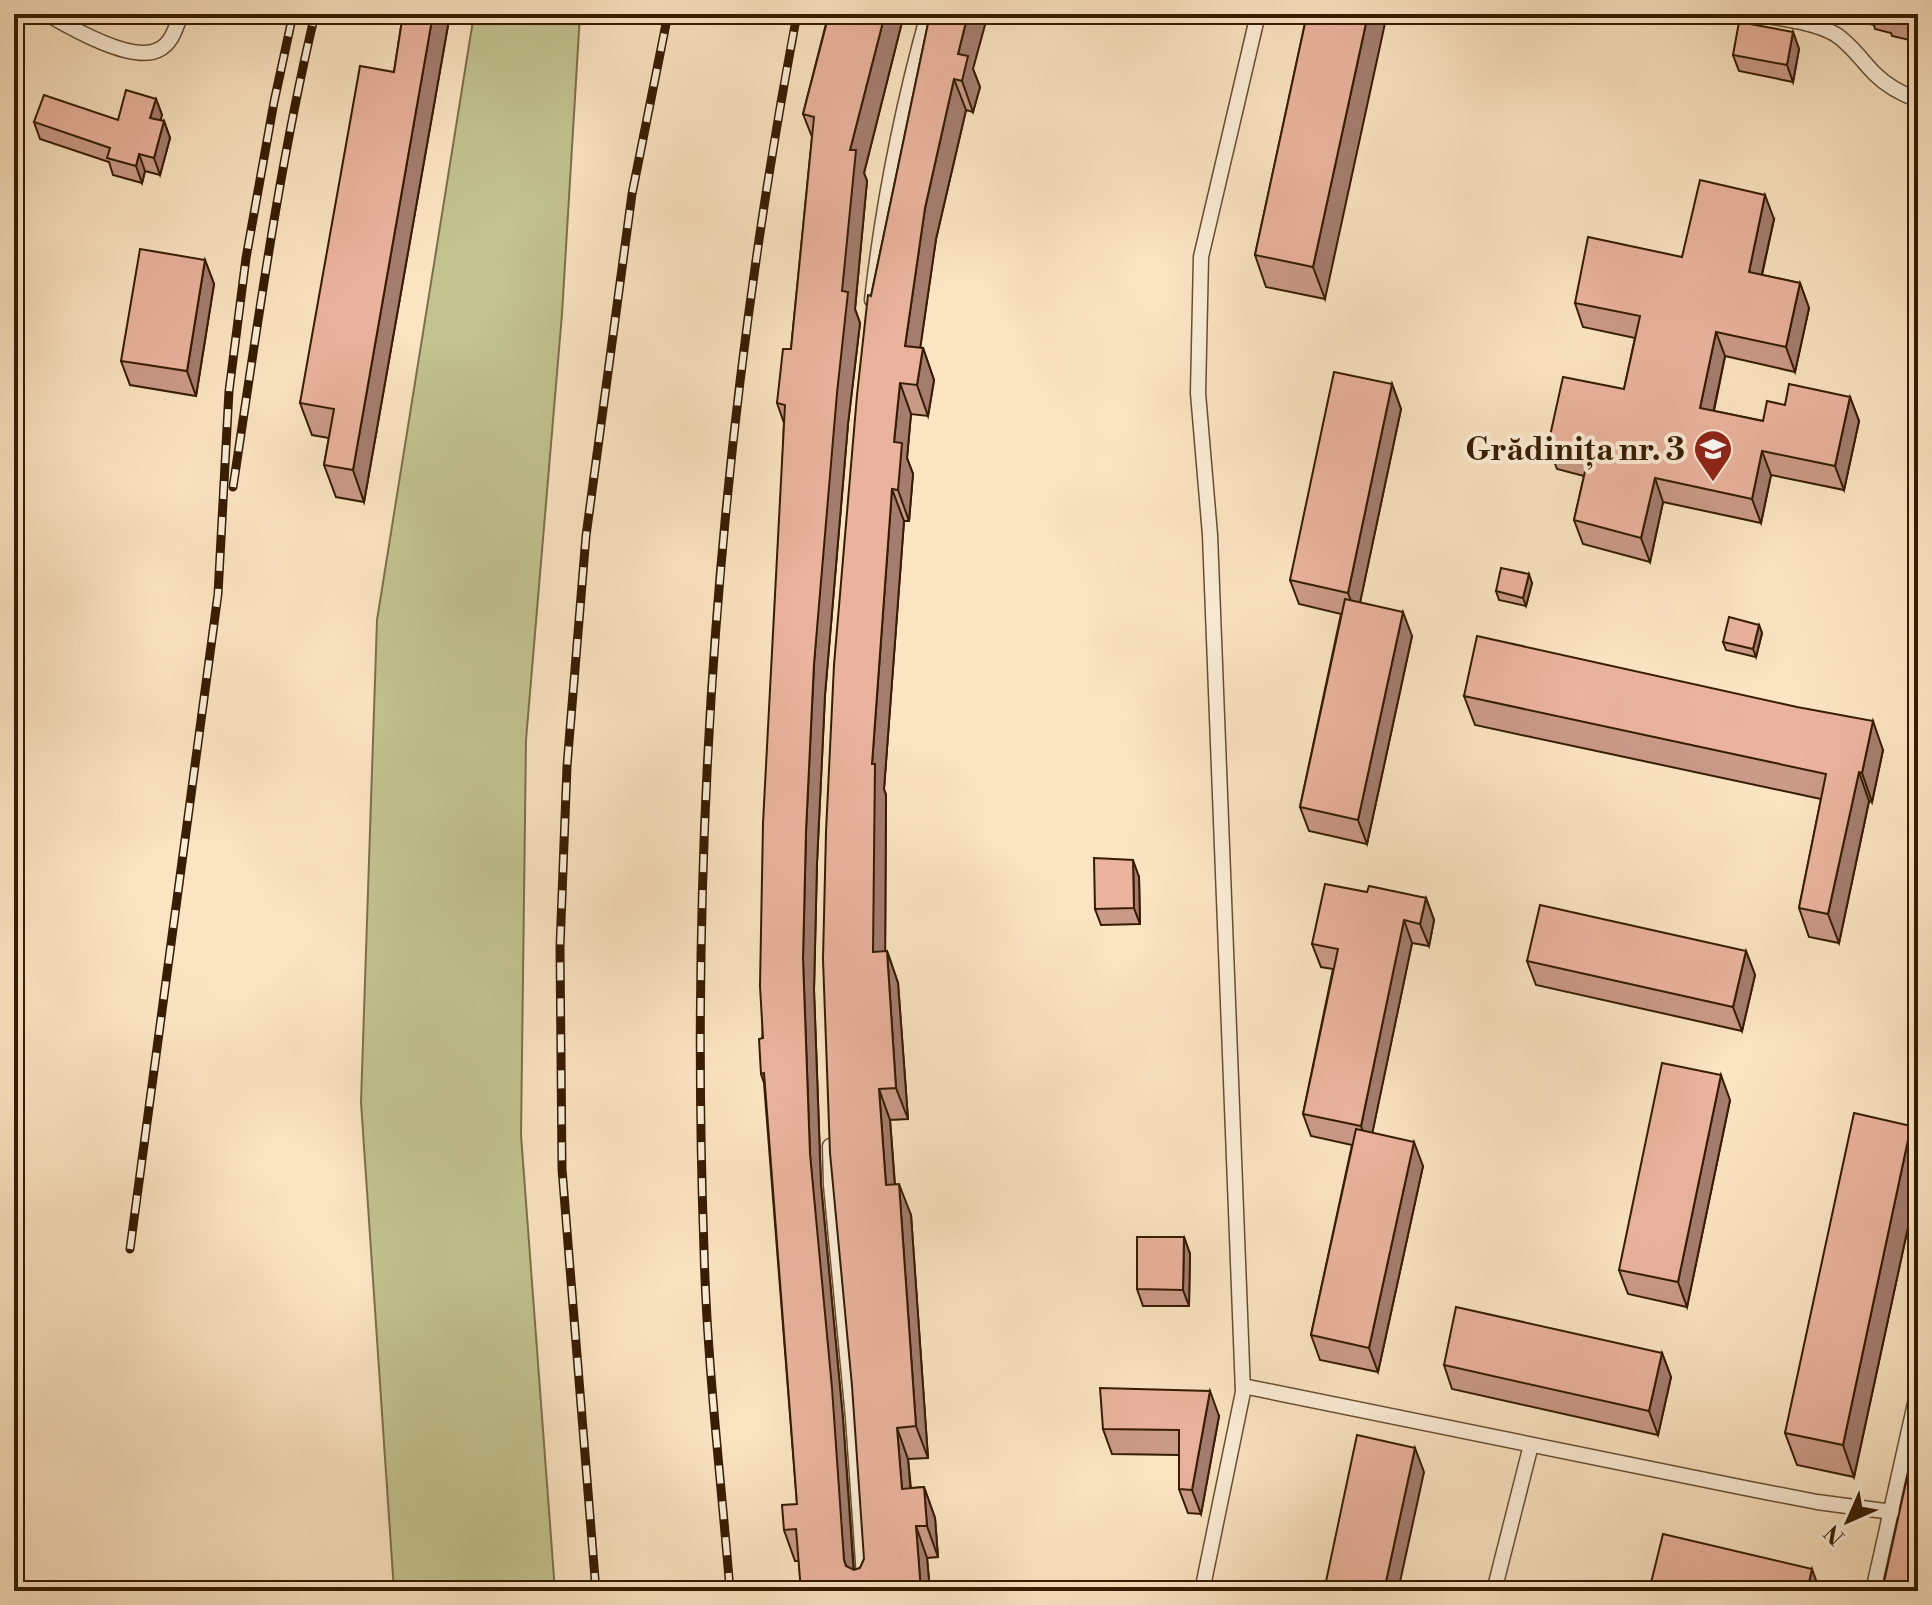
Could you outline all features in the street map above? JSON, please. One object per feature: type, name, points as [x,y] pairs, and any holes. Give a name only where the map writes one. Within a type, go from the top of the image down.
[{"type":"lane","points":[[47,14],[107,45],[144,53],[159,50],[171,40],[181,14]]},
{"type":"lane","points":[[870,321],[890,171],[904,99],[928,14]]},
{"type":"lane","points":[[1202,1591],[1243,1386],[1210,535],[1198,393],[1198,331],[1201,257],[1258,14]]},
{"type":"lane","points":[[1755,14],[1801,22],[1835,34],[1876,76],[1918,100]]},
{"type":"lane","points":[[829,1124],[831,1185],[853,1418],[865,1591]]},
{"type":"lane","points":[[1243,1386],[1817,1502],[1892,1512]]},
{"type":"lane","points":[[1873,1591],[1918,1390]]},
{"type":"lane","points":[[1494,1591],[1531,1445]]},
{"type":"green space","points":[[474,14],[580,14],[562,314],[526,740],[521,1135],[555,1591],[394,1591],[361,1102],[377,620]]},
{"type":"building","points":[[403,14],[433,14],[353,470],[324,465],[334,409],[300,403],[360,66],[394,72]]},
{"type":"building","points":[[829,14],[885,14],[850,150],[856,150],[842,291],[848,292],[814,664],[803,959],[810,1154],[844,1560],[846,1566],[854,1570],[860,1568],[864,1559],[852,1386],[830,1153],[823,959],[834,665],[868,295],[871,296],[930,14],[968,14],[958,54],[968,56],[962,81],[954,79],[925,208],[905,346],[923,348],[917,385],[900,383],[894,442],[902,443],[898,490],[892,489],[872,764],[875,764],[873,952],[887,951],[896,1088],[879,1089],[886,1185],[899,1184],[916,1426],[897,1428],[902,1489],[924,1487],[927,1526],[916,1526],[921,1591],[801,1591],[796,1529],[784,1530],[782,1505],[797,1504],[759,1039],[763,1038],[760,986],[763,823],[785,405],[777,403],[783,349],[791,349],[814,117],[803,114]]},
{"type":"building","points":[[1307,14],[1368,14],[1313,267],[1255,255]]},
{"type":"building","points":[[1904,14],[1918,14],[1918,20],[1909,19],[1910,15]]},
{"type":"building","points":[[1739,22],[1793,32],[1787,65],[1733,55]]},
{"type":"building","points":[[126,90],[156,99],[150,118],[164,121],[154,158],[139,154],[136,166],[107,158],[110,148],[34,122],[44,95],[118,120]]},
{"type":"building","points":[[1700,180],[1765,195],[1749,272],[1800,283],[1786,347],[1716,332],[1700,408],[1763,421],[1767,401],[1785,405],[1789,384],[1850,397],[1835,466],[1762,451],[1752,499],[1655,478],[1641,538],[1574,520],[1589,454],[1548,445],[1563,377],[1624,389],[1640,316],[1575,303],[1588,237],[1682,257]]},
{"type":"building","points":[[140,249],[205,260],[187,371],[121,361]]},
{"type":"building","points":[[1334,372],[1392,384],[1348,593],[1290,580]]},
{"type":"building","points":[[1501,568],[1529,574],[1523,598],[1496,591]]},
{"type":"building","points":[[1345,599],[1403,612],[1358,820],[1300,807]]},
{"type":"building","points":[[1729,617],[1759,625],[1753,649],[1723,642]]},
{"type":"building","points":[[1477,636],[1873,721],[1828,914],[1799,908],[1826,774],[1464,696]]},
{"type":"building","points":[[1094,858],[1133,860],[1134,908],[1095,909]]},
{"type":"building","points":[[1325,884],[1367,892],[1369,886],[1426,898],[1420,924],[1404,920],[1361,1126],[1303,1114],[1338,949],[1312,944]]},
{"type":"building","points":[[1540,905],[1746,951],[1733,1007],[1527,961]]},
{"type":"building","points":[[1662,1063],[1721,1075],[1678,1282],[1619,1270]]},
{"type":"building","points":[[1918,1101],[1918,1127],[1913,1126]]},
{"type":"building","points":[[1854,1113],[1911,1126],[1843,1445],[1785,1433]]},
{"type":"building","points":[[1356,1129],[1414,1142],[1369,1348],[1311,1335]]},
{"type":"building","points":[[1137,1237],[1184,1237],[1183,1290],[1137,1289]]},
{"type":"building","points":[[1456,1307],[1662,1353],[1649,1411],[1444,1365]]},
{"type":"building","points":[[1100,1388],[1210,1391],[1192,1490],[1179,1489],[1179,1430],[1103,1429]]},
{"type":"building","points":[[1357,1435],[1415,1448],[1384,1591],[1324,1591]]},
{"type":"building","points":[[1908,1473],[1918,1475],[1918,1591],[1882,1591]]},
{"type":"building","points":[[1663,1534],[1812,1569],[1807,1591],[1649,1591]]},
{"type":"building","points":[[1589,1581],[1635,1591],[1587,1591]]},
{"type":"railway","points":[[130,1249],[218,594],[229,391],[246,258],[293,14]]},
{"type":"railway","points":[[233,487],[279,191],[315,14]]},
{"type":"railway","points":[[596,1591],[562,1169],[560,947],[567,766],[586,536],[632,194],[668,14]]},
{"type":"railway","points":[[730,1591],[711,1378],[704,1250],[701,939],[707,784],[716,629],[730,474],[770,167],[797,14]]},
{"type":"place","name":"Grădinița nr. 3","points":[[1713,483]]}]
